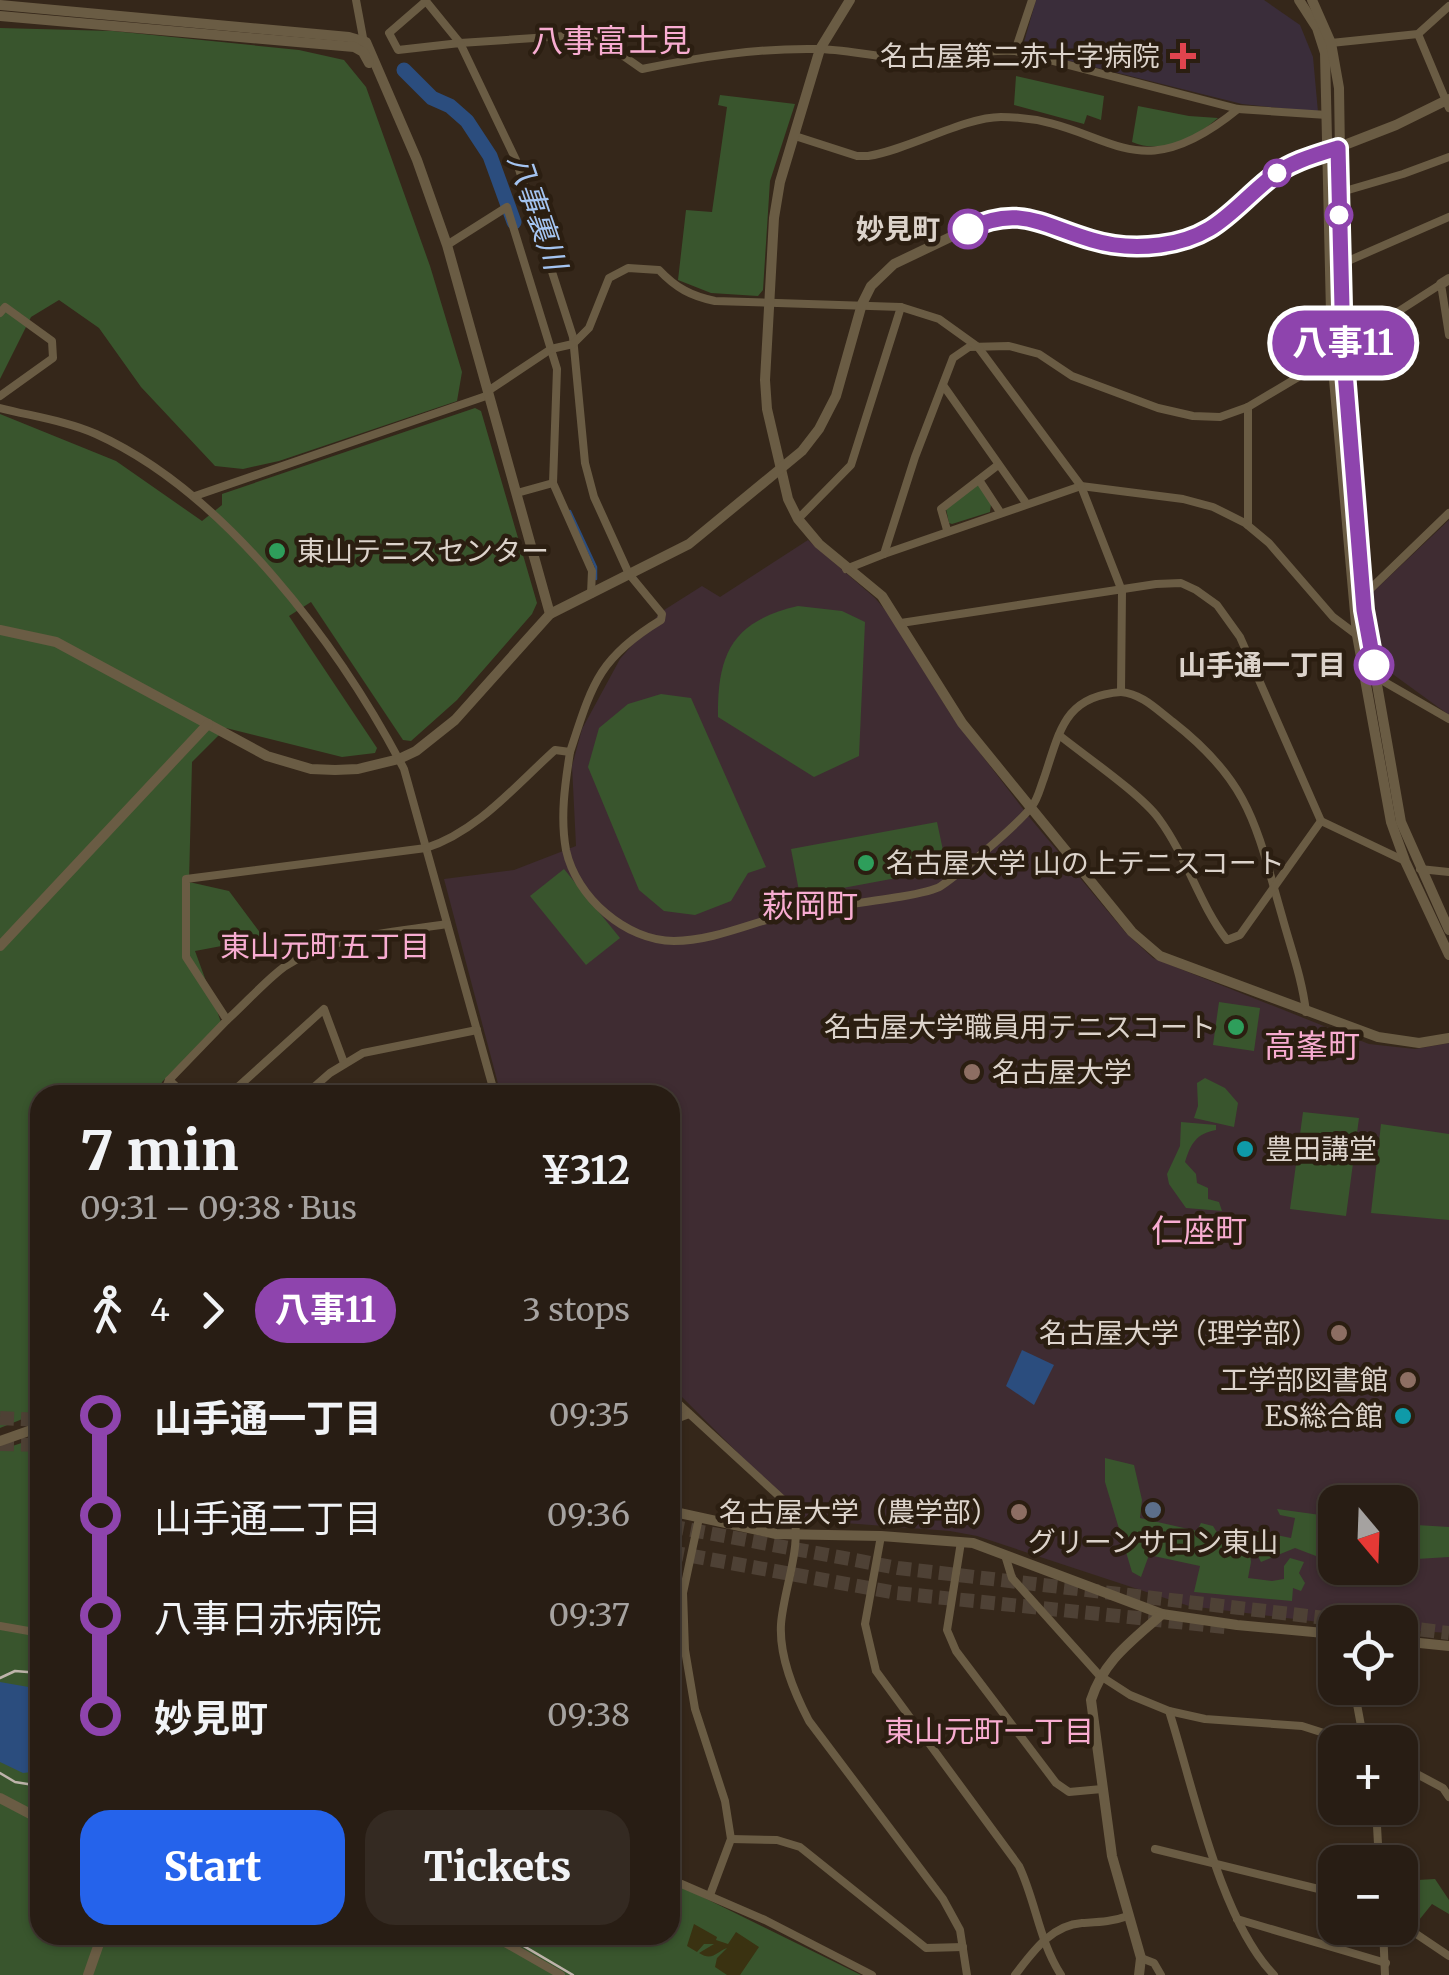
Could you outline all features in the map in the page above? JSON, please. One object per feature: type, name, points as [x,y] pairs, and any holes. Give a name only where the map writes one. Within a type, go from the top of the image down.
[{"type":"street","points":[[356,0],[366,42],[447,245],[550,614]]},
{"type":"street","points":[[1306,1012],[1302,978],[1256,824],[1231,776],[1187,733],[1136,694],[1100,693],[1074,707],[1059,734],[1030,809],[937,889],[797,912],[674,941],[640,936],[607,915],[582,883],[567,854],[564,790],[570,752],[600,671],[616,652],[661,620],[662,614],[630,574],[594,496],[585,463],[573,344],[516,160],[460,43],[426,0],[389,33],[398,50],[460,43],[580,36],[599,39],[642,69],[756,50],[820,48],[907,58],[1014,51],[1238,110],[1327,115]]},
{"type":"street","points":[[850,0],[820,48],[780,182],[765,380],[767,409],[798,519],[846,568],[882,596],[962,723],[1132,932],[1160,956],[1378,1037],[1419,1043],[1449,1038]]},
{"type":"street","points":[[1014,51],[1032,0]]},
{"type":"street","points":[[1299,0],[1317,28],[1325,54],[1332,357],[1357,636],[1391,822],[1449,955]]},
{"type":"street","points":[[1312,0],[1331,43],[1339,88],[1343,347],[1362,597],[1402,822],[1449,930]]},
{"type":"street","points":[[0,6],[348,37],[366,42]]},
{"type":"street","points":[[1331,43],[1418,34],[1449,6]]},
{"type":"street","points":[[0,16],[354,47],[364,52],[418,168]]},
{"type":"street","points":[[0,630],[56,642],[267,756],[311,769],[358,769],[416,751],[455,720],[550,614],[689,544],[802,451],[830,409],[862,304],[871,286],[894,264],[995,218],[1026,218],[1122,247],[1187,240],[1227,219],[1270,177],[1448,103],[1418,34]]},
{"type":"street","points":[[354,47],[366,42]]},
{"type":"street","points":[[795,136],[868,156],[998,116],[1028,118],[1113,146],[1159,152],[1196,140],[1238,110]]},
{"type":"street","points":[[1338,193],[1449,157]]},
{"type":"street","points":[[447,245],[508,207],[557,369],[553,483],[592,571],[591,594]]},
{"type":"street","points":[[1341,264],[1449,216]]},
{"type":"street","points":[[195,496],[489,393],[551,349],[573,344],[589,328],[609,278],[628,268],[659,270],[676,287],[716,301],[902,307],[939,319],[978,347],[1081,486],[1122,591],[1121,692]]},
{"type":"street","points":[[1343,347],[1445,281],[1449,335]]},
{"type":"street","points":[[0,313],[5,307],[52,341],[53,358],[0,396]]},
{"type":"street","points":[[798,519],[851,466],[902,307]]},
{"type":"street","points":[[884,554],[914,457],[942,385],[954,358],[970,347],[1010,346],[1039,354],[1072,376],[1158,408],[1220,417],[1248,408],[1332,357]]},
{"type":"street","points":[[942,385],[1026,504]]},
{"type":"street","points":[[0,408],[95,434],[195,496],[298,606],[398,758],[492,1085]]},
{"type":"street","points":[[1248,408],[1248,525]]},
{"type":"street","points":[[948,530],[942,510],[998,464]]},
{"type":"street","points":[[979,480],[1000,512]]},
{"type":"street","points":[[517,493],[553,483]]},
{"type":"street","points":[[846,568],[1081,486],[1183,498],[1213,506],[1248,525],[1269,543],[1333,617],[1357,636]]},
{"type":"street","points":[[1362,597],[1449,513]]},
{"type":"street","points":[[901,623],[1047,599],[1181,583],[1217,605],[1240,638],[1321,821],[1405,861]]},
{"type":"street","points":[[1376,677],[1449,718]]},
{"type":"street","points":[[0,946],[208,724]]},
{"type":"street","points":[[1059,734],[1157,815],[1190,868],[1213,922],[1227,940],[1240,935],[1321,821]]},
{"type":"street","points":[[227,1020],[186,958],[186,880],[426,848],[445,842],[465,830],[555,750],[570,752]]},
{"type":"street","points":[[1420,870],[1449,872]]},
{"type":"street","points":[[167,1085],[227,1020],[282,969],[309,952],[336,942],[447,924]]},
{"type":"street","points":[[240,1085],[324,1009],[344,1063]]},
{"type":"street","points":[[317,1085],[363,1053],[477,1030]]},
{"type":"street","points":[[169,1080],[174,1085]]},
{"type":"street","points":[[680,1405],[792,1508],[795,1535],[781,1634],[796,1695],[816,1731],[943,1899],[960,1930],[968,1975]]},
{"type":"street","points":[[680,1418],[690,1414]]},
{"type":"street","points":[[0,1441],[30,1431]]},
{"type":"street","points":[[680,1513],[776,1534],[961,1542],[1004,1554],[1162,1614],[1237,1626],[1318,1633]]},
{"type":"street","points":[[699,1518],[682,1592],[685,1650],[694,1709],[725,1801],[731,1839],[710,1896]]},
{"type":"street","points":[[881,1536],[864,1624],[876,1671],[1019,1866],[1042,1941],[1061,1975]]},
{"type":"street","points":[[961,1542],[947,1630],[956,1651],[1056,1783],[1069,1792],[1102,1789]]},
{"type":"street","points":[[1004,1554],[1012,1578],[1099,1676],[1130,1695],[1169,1711],[1205,1719],[1252,1720],[1318,1731]]},
{"type":"street","points":[[1138,1975],[1141,1958],[1112,1856],[1091,1700],[1099,1676],[1118,1652],[1162,1614]]},
{"type":"street","points":[[0,1626],[30,1630]]},
{"type":"street","points":[[1418,1643],[1449,1646]]},
{"type":"street","points":[[1169,1711],[1236,1919],[1274,1975]]},
{"type":"street","points":[[1418,1775],[1447,1792]]},
{"type":"street","points":[[0,1798],[30,1814]]},
{"type":"street","points":[[731,1839],[777,1840],[800,1848],[926,1948],[963,1948]]},
{"type":"street","points":[[1155,1849],[1318,1889]]},
{"type":"street","points":[[680,1882],[872,1975]]},
{"type":"street","points":[[1014,1975],[1042,1941],[1078,1923],[1101,1925],[1128,1916]]},
{"type":"street","points":[[1236,1919],[1386,1964]]},
{"type":"street","points":[[1418,1935],[1449,1956]]},
{"type":"street","points":[[88,1975],[98,1945]]},
{"type":"street","points":[[508,1945],[561,1975]]},
{"type":"street","points":[[1384,1945],[1386,1975]]},
{"type":"street","points":[[1141,1958],[1154,1963],[1161,1975]]},
{"type":"shaded area","name":"名古屋第二赤十字病院","points":[[1036,0],[1264,0],[1300,25],[1313,57],[1318,112],[1242,104],[1022,49]]},
{"type":"shaded area","points":[[1449,520],[1449,715],[1383,667],[1373,592]]},
{"type":"shaded area","name":"名古屋大学","points":[[808,540],[875,598],[891,617],[951,715],[1030,818],[1126,933],[1153,958],[1369,1044],[1415,1049],[1449,1043],[1449,1633],[1418,1631],[1418,1605],[1318,1605],[1318,1622],[1189,1606],[977,1536],[805,1520],[680,1395],[680,1085],[498,1085],[444,879],[514,870],[576,846],[572,766],[582,729],[620,659],[661,612],[702,586],[720,597]]},
{"type":"green space","points":[[0,28],[113,31],[299,50],[344,60],[366,87],[430,266],[462,372],[457,401],[279,461],[243,469],[215,466],[141,387],[99,328],[59,300],[31,317],[0,379]]},
{"type":"green space","points":[[1016,76],[1104,96],[1101,120],[1087,115],[1084,124],[1014,105]]},
{"type":"green space","points":[[720,95],[795,104],[770,181],[763,290],[758,296],[711,293],[678,280],[686,210],[712,212],[727,107],[718,105]]},
{"type":"green space","points":[[1138,106],[1218,118],[1178,142],[1143,146],[1132,142]]},
{"type":"green space","points":[[475,408],[481,411],[537,603],[532,614],[457,700],[411,741],[403,740],[311,602],[289,616],[377,748],[375,753],[342,757],[226,728],[192,762],[189,882],[229,891],[264,938],[195,951],[221,1022],[161,1085],[30,1085],[30,1416],[0,1428],[0,414],[116,461],[202,521],[222,505],[222,494]]},
{"type":"green space","points":[[978,483],[991,504],[990,512],[949,523],[946,509]]},
{"type":"green space","points":[[798,606],[842,611],[865,622],[859,756],[814,777],[718,717],[721,675],[733,643],[758,621]]},
{"type":"green space","points":[[661,694],[691,698],[766,867],[748,873],[731,901],[695,915],[664,911],[639,890],[588,767],[599,728],[628,704]]},
{"type":"green space","name":"名古屋大学 山の上テニスコート","points":[[937,822],[944,855],[934,871],[800,896],[791,849]]},
{"type":"green space","points":[[564,869],[620,938],[586,965],[530,896]]},
{"type":"green space","name":"名古屋大学職員用テニスコート","points":[[1219,1002],[1260,1008],[1254,1051],[1213,1045]]},
{"type":"green space","points":[[1205,1078],[1225,1088],[1238,1103],[1234,1127],[1194,1118],[1197,1083]]},
{"type":"green space","points":[[1303,1112],[1359,1118],[1346,1216],[1290,1209]]},
{"type":"green space","points":[[1181,1122],[1216,1125],[1216,1130],[1195,1140],[1185,1162],[1196,1174],[1197,1183],[1208,1188],[1208,1199],[1219,1202],[1222,1211],[1186,1208],[1169,1184],[1167,1174],[1180,1146]]},
{"type":"green space","points":[[1381,1124],[1449,1134],[1449,1220],[1371,1213]]},
{"type":"green space","points":[[30,1440],[30,1945],[680,1945],[680,1886],[861,1975],[0,1975],[0,1450]]},
{"type":"green space","points":[[1105,1458],[1134,1465],[1142,1500],[1140,1518],[1197,1531],[1201,1523],[1213,1526],[1221,1539],[1249,1546],[1248,1578],[1284,1579],[1284,1566],[1290,1558],[1304,1562],[1299,1573],[1305,1583],[1301,1591],[1293,1588],[1292,1601],[1194,1592],[1200,1566],[1149,1555],[1141,1577],[1132,1572],[1105,1482]]},
{"type":"green space","points":[[1277,1509],[1318,1515],[1318,1555],[1295,1548],[1261,1562],[1253,1547],[1257,1531],[1291,1538],[1295,1518],[1280,1515]]},
{"type":"green space","points":[[1418,1525],[1449,1527],[1449,1557],[1418,1559]]},
{"type":"green space","points":[[1435,1879],[1449,1900],[1449,1914],[1432,1904],[1418,1921],[1418,1880]]},
{"type":"sand","points":[[694,1924],[717,1937],[716,1940],[728,1944],[736,1932],[759,1947],[740,1975],[727,1975],[715,1967],[717,1958],[727,1948],[708,1956],[699,1953],[714,1944],[704,1944],[697,1952],[687,1946]]},
{"type":"water","points":[[1022,1350],[1054,1365],[1034,1405],[1006,1386]]},
{"type":"water","points":[[0,1682],[30,1687],[30,1772],[23,1773],[0,1762]]},
{"type":"waterway","name":"八事裏川","points":[[404,70],[432,98],[450,106],[467,121],[490,156],[514,222]]},
{"type":"waterway","name":"八事裏川","points":[[570,511],[596,567],[596,579]]},
{"type":"tunnel","points":[[0,1418],[30,1420]]},
{"type":"tunnel","points":[[0,1444],[30,1445]]},
{"type":"tunnel","points":[[680,1528],[898,1568],[1318,1617]]},
{"type":"tunnel","points":[[680,1554],[896,1593],[1225,1627]]},
{"type":"tunnel","points":[[1418,1629],[1449,1633]]},
{"type":"railway","points":[[0,1678],[15,1671],[30,1672]]},
{"type":"railway","points":[[0,1773],[15,1782],[30,1784]]},
{"type":"railway","points":[[522,1945],[573,1975]]},
{"type":"bus line","name":"八事11","points":[[968,229],[1009,216],[1045,222],[1087,239],[1122,247],[1187,240],[1227,219],[1270,177],[1338,148],[1343,347],[1364,610],[1374,665]]},
{"type":"place","name":"名古屋第二赤十字病院","points":[[1183,56]]},
{"type":"place","name":"妙見町","points":[[968,229]]},
{"type":"place","name":"東山テニスセンター","points":[[277,551]]},
{"type":"place","name":"山手通一丁目","points":[[1374,665]]},
{"type":"place","name":"名古屋大学 山の上テニスコート","points":[[866,863]]},
{"type":"place","name":"名古屋大学職員用テニスコート","points":[[1236,1027]]},
{"type":"place","name":"名古屋大学","points":[[972,1072]]},
{"type":"place","name":"豊田講堂","points":[[1245,1149]]},
{"type":"place","name":"名古屋大学（理学部）","points":[[1339,1333]]},
{"type":"place","name":"工学部図書館","points":[[1408,1380]]},
{"type":"place","name":"ES総合館","points":[[1403,1416]]},
{"type":"place","name":"グリーンサロン東山","points":[[1153,1510]]},
{"type":"place","name":"名古屋大学（農学部）","points":[[1019,1512]]},
{"type":"district","name":"八事富士見","points":[[611,41]]},
{"type":"district","name":"萩岡町","points":[[810,906]]},
{"type":"district","name":"東山元町五丁目","points":[[325,947]]},
{"type":"district","name":"高峯町","points":[[1312,1046]]},
{"type":"district","name":"仁座町","points":[[1199,1231]]},
{"type":"district","name":"東山元町一丁目","points":[[989,1732]]}]
